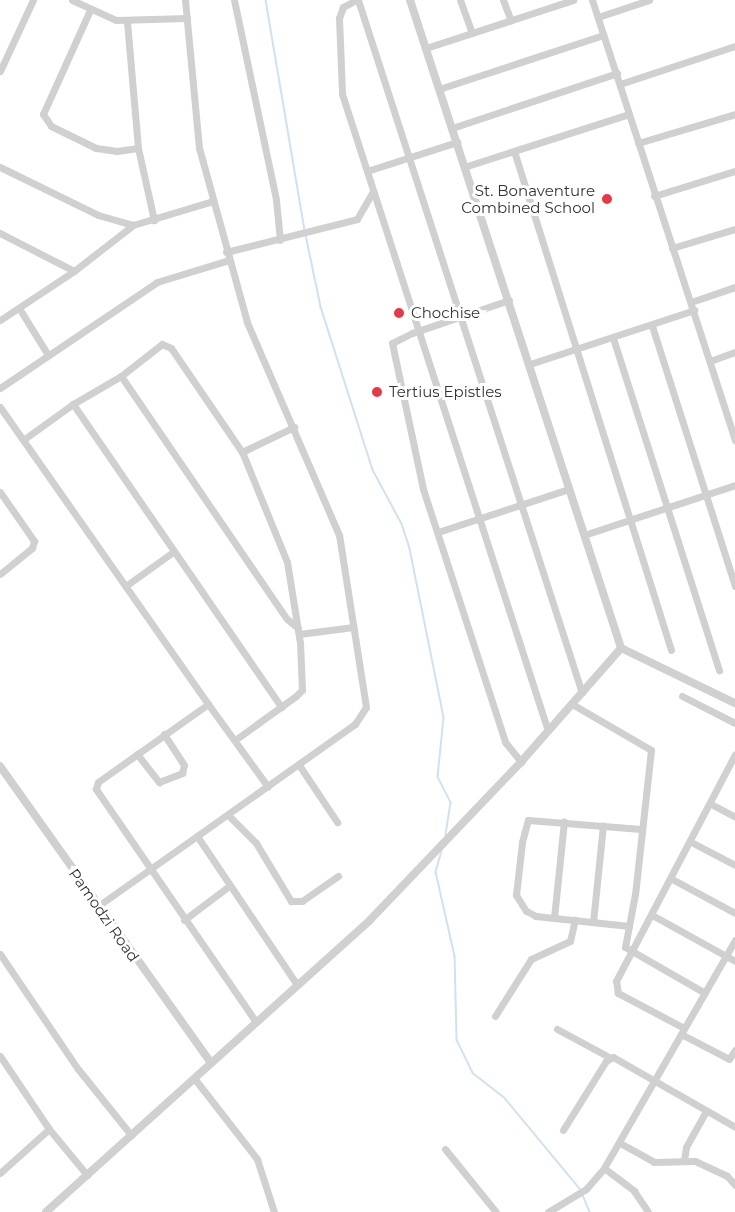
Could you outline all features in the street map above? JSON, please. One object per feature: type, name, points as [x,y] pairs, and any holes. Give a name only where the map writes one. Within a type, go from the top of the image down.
[{"type":"street","points":[[0,71],[33,0]]},
{"type":"street","points":[[72,0],[128,22],[187,18]]},
{"type":"street","points":[[98,906],[299,765],[362,717],[366,707],[339,535],[247,322],[213,201],[196,130],[184,0]]},
{"type":"street","points":[[234,0],[276,200],[280,240]]},
{"type":"street","points":[[548,731],[417,331],[340,83],[339,18],[343,7],[357,0],[582,693]]},
{"type":"street","points":[[410,0],[621,648],[735,703]]},
{"type":"street","points":[[460,0],[472,33]]},
{"type":"street","points":[[503,0],[510,21]]},
{"type":"street","points":[[426,48],[510,21],[547,4],[573,0]]},
{"type":"street","points":[[592,0],[735,440]]},
{"type":"street","points":[[598,17],[649,0]]},
{"type":"street","points":[[90,9],[43,114],[51,126],[96,148],[117,152],[138,148]]},
{"type":"street","points":[[128,22],[138,148],[154,220]]},
{"type":"street","points":[[439,89],[603,35]]},
{"type":"street","points":[[620,84],[735,46]]},
{"type":"street","points":[[452,128],[617,73]]},
{"type":"street","points":[[464,167],[629,114]]},
{"type":"street","points":[[638,143],[735,114]]},
{"type":"street","points":[[367,171],[457,142]]},
{"type":"street","points":[[513,152],[671,650]]},
{"type":"street","points":[[0,167],[98,215],[133,225]]},
{"type":"street","points":[[654,196],[735,171]]},
{"type":"street","points":[[0,388],[157,282],[228,256],[357,219],[373,192]]},
{"type":"street","points":[[0,320],[74,271],[133,225],[213,201]]},
{"type":"street","points":[[672,248],[735,229]]},
{"type":"street","points":[[0,233],[74,271]]},
{"type":"street","points":[[692,302],[735,287]]},
{"type":"street","points":[[509,300],[396,339],[393,352],[423,489],[505,742],[521,762]]},
{"type":"street","points":[[19,308],[48,355]]},
{"type":"street","points":[[530,364],[652,326],[694,310]]},
{"type":"street","points":[[652,326],[735,586]]},
{"type":"street","points":[[613,338],[719,670]]},
{"type":"street","points":[[23,440],[73,404],[121,376],[162,344],[167,344],[242,452],[284,550],[299,631],[302,690],[235,740]]},
{"type":"street","points":[[710,361],[735,352]]},
{"type":"street","points":[[121,376],[287,619],[299,631],[354,627]]},
{"type":"street","points":[[73,404],[173,552],[227,623],[281,707]]},
{"type":"street","points":[[0,407],[268,787]]},
{"type":"street","points":[[242,452],[294,427]]},
{"type":"street","points":[[584,535],[735,485]]},
{"type":"street","points":[[438,532],[569,489]]},
{"type":"street","points":[[0,574],[32,548],[34,542],[1,497]]},
{"type":"street","points":[[127,585],[173,552]]},
{"type":"street","points":[[46,1212],[370,920],[521,762],[621,648]]},
{"type":"street","points":[[682,696],[735,723]]},
{"type":"street","points":[[208,704],[98,782],[96,789],[149,870],[256,1022]]},
{"type":"street","points":[[572,704],[651,750],[625,947],[705,993]]},
{"type":"street","points":[[137,754],[159,782],[182,773],[184,765],[164,734]]},
{"type":"street","points":[[735,754],[732,767],[615,981],[618,993],[732,1061],[735,1050]]},
{"type":"street","points":[[299,765],[337,822]]},
{"type":"street","name":"Pamodzi Road","points":[[0,766],[210,1062]]},
{"type":"street","points":[[711,804],[735,817]]},
{"type":"street","points":[[228,815],[256,843],[291,901],[303,901],[338,876]]},
{"type":"street","points":[[629,926],[555,918],[526,911],[516,895],[525,821],[641,829]]},
{"type":"street","points":[[555,918],[564,822]]},
{"type":"street","points":[[593,922],[603,826]]},
{"type":"street","points":[[198,836],[297,985]]},
{"type":"street","points":[[691,842],[735,865]]},
{"type":"street","points":[[672,879],[735,913]]},
{"type":"street","points":[[184,920],[230,886]]},
{"type":"street","points":[[652,915],[735,961]]},
{"type":"street","points":[[495,1016],[531,959],[566,945],[572,936],[575,920]]},
{"type":"street","points":[[549,1212],[586,1189],[604,1168],[735,940]]},
{"type":"street","points":[[0,954],[84,1077],[130,1135]]},
{"type":"street","points":[[557,1029],[735,1127]]},
{"type":"street","points":[[0,1056],[49,1129],[87,1175]]},
{"type":"street","points":[[563,1130],[609,1057]]},
{"type":"street","points":[[194,1078],[257,1159],[274,1212]]},
{"type":"street","points":[[684,1160],[686,1147],[706,1111]]},
{"type":"street","points":[[0,1173],[49,1129]]},
{"type":"street","points":[[620,1143],[654,1162],[684,1160],[728,1176],[735,1185]]},
{"type":"street","points":[[446,1149],[496,1212]]},
{"type":"street","points":[[604,1168],[634,1191],[648,1212]]},
{"type":"waterway","points":[[266,0],[305,231]]},
{"type":"waterway","points":[[306,235],[321,307],[373,470],[402,524],[410,549],[444,718],[438,777],[451,803],[446,835]]},
{"type":"waterway","points":[[442,851],[436,872],[455,956],[457,1040],[473,1073],[504,1097],[580,1189]]},
{"type":"waterway","points":[[582,1193],[590,1212]]},
{"type":"place","name":"St. Bonaventure Combined School","points":[[607,199]]},
{"type":"place","name":"Chochise","points":[[399,313]]},
{"type":"place","name":"Tertius Epistles","points":[[377,392]]}]
